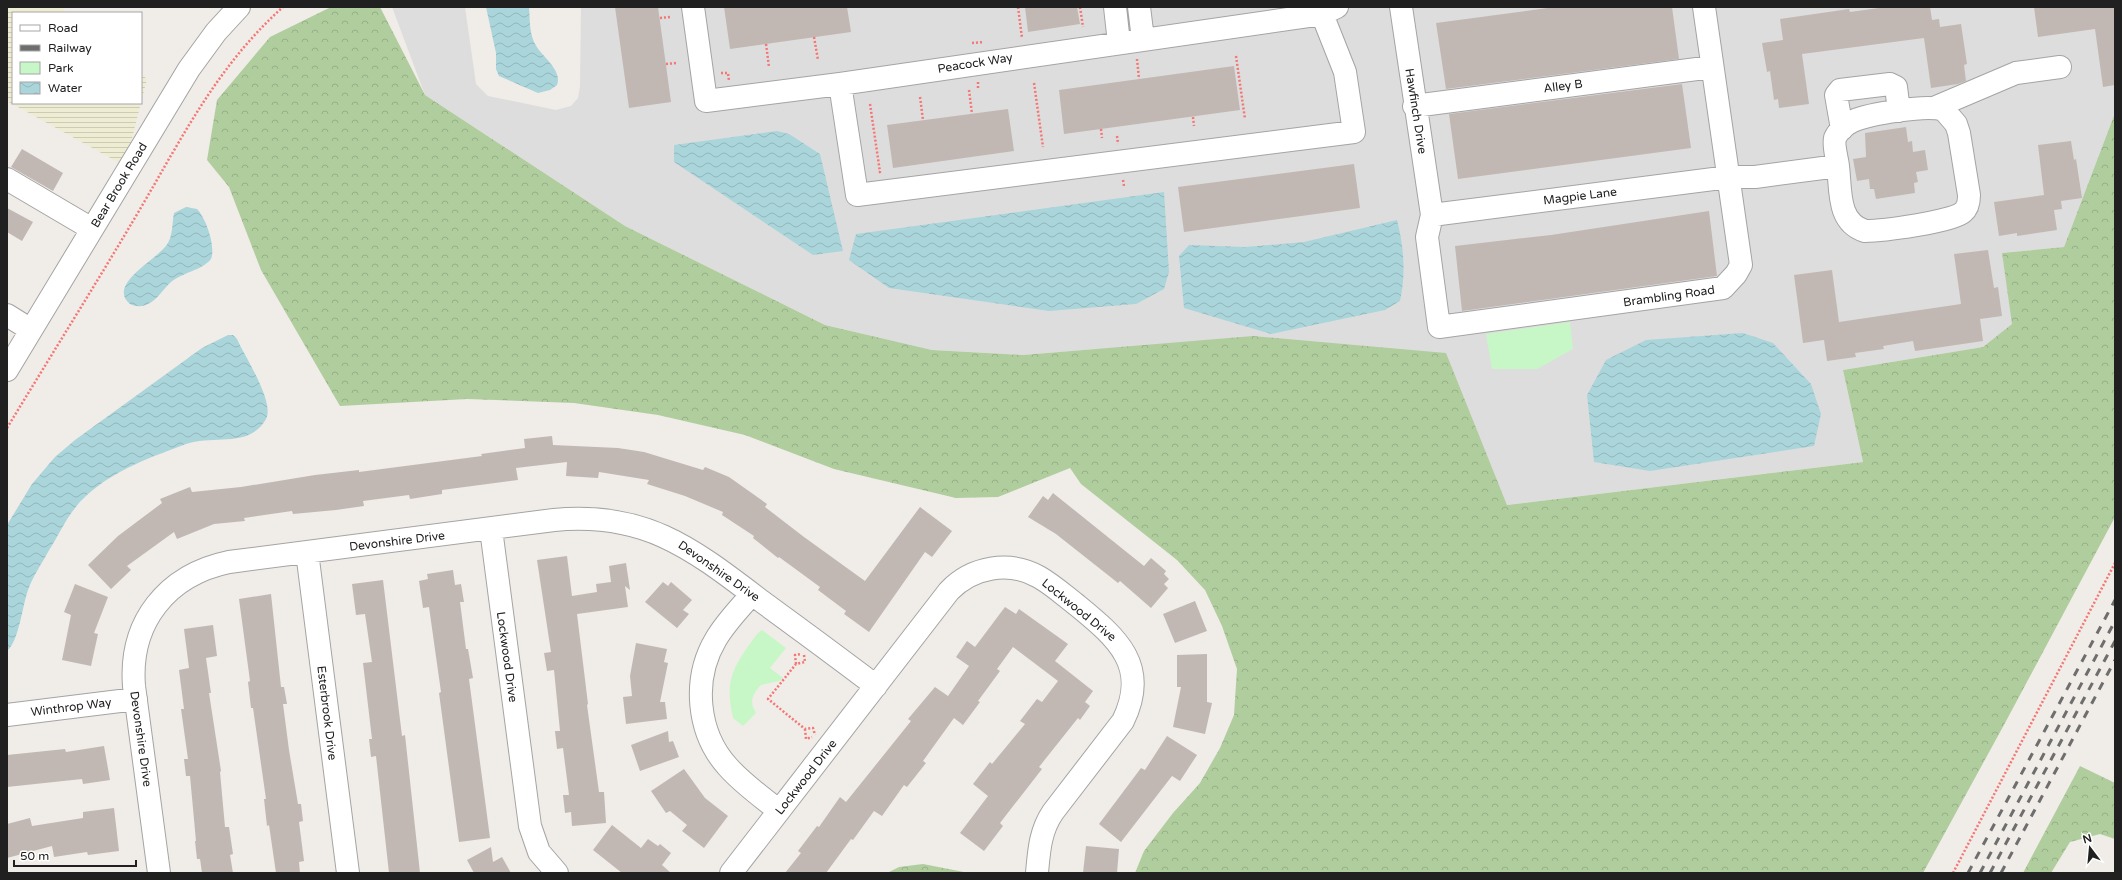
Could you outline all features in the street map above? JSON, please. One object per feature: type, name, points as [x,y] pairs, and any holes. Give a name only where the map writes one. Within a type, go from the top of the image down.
[{"type":"street","name":"Bear Brook Road","points":[[7,370],[189,69],[216,32],[239,7]]},
{"type":"street","name":"Peacock Way","points":[[694,7],[706,101],[840,84],[1120,43],[1329,10]]},
{"type":"street","points":[[1115,7],[1120,43]]},
{"type":"street","points":[[1139,7],[1143,39]]},
{"type":"street","name":"Hawfinch Drive","points":[[1401,7],[1414,106],[1432,215]]},
{"type":"street","name":"Brambling Road","points":[[1432,215],[1427,237],[1439,327],[1723,288],[1736,274],[1741,265],[1704,7]]},
{"type":"street","points":[[840,84],[857,195],[1354,132],[1345,72],[1329,10]]},
{"type":"street","name":"Alley B","points":[[1414,106],[1712,67]]},
{"type":"street","points":[[1936,107],[2016,73],[2060,67]]},
{"type":"street","points":[[1842,129],[1836,95],[1840,90],[1890,84],[1896,87],[1899,111]]},
{"type":"street","points":[[1925,106],[1936,107],[1944,110],[1951,116],[1959,134],[1969,195],[1966,208],[1964,212],[1950,219],[1874,231],[1860,229],[1853,226],[1844,214],[1835,139],[1842,129],[1859,119],[1899,111],[1925,106]]},
{"type":"street","name":"Magpie Lane","points":[[1432,215],[1729,177],[1755,177],[1838,166]]},
{"type":"street","points":[[7,179],[92,229]]},
{"type":"street","points":[[7,315],[31,330]]},
{"type":"street","name":"Devonshire Drive","points":[[159,873],[133,667],[138,639],[151,612],[169,590],[184,579],[211,567],[229,562],[581,519],[608,520],[635,525],[660,534],[684,546],[752,594],[876,686]]},
{"type":"street","name":"Lockwood Drive","points":[[490,529],[530,826],[539,852],[556,873]]},
{"type":"street","name":"Esterbrook Drive","points":[[307,552],[348,873]]},
{"type":"street","name":"Lockwood Drive","points":[[731,873],[954,587],[970,576],[988,569],[1014,568],[1038,576],[1114,637],[1125,653],[1131,671],[1132,690],[1128,709],[1116,732],[1049,818],[1041,837],[1036,873]]},
{"type":"street","points":[[752,594],[721,631],[711,648],[702,675],[701,705],[708,733],[721,758],[734,773],[779,811]]},
{"type":"street","name":"Winthrop Way","points":[[7,715],[136,699]]},
{"type":"path","points":[[7,428],[136,216],[206,96],[220,75],[265,23],[283,7]]},
{"type":"path","points":[[1017,40],[1022,40],[1018,7]]},
{"type":"path","points":[[1080,7],[1082,27]]},
{"type":"path","points":[[660,18],[670,17]]},
{"type":"path","points":[[814,37],[818,60]]},
{"type":"path","points":[[972,43],[987,42]]},
{"type":"path","points":[[766,44],[769,67]]},
{"type":"path","points":[[1236,56],[1245,119]]},
{"type":"path","points":[[666,64],[676,63]]},
{"type":"path","points":[[1138,69],[1140,79]]},
{"type":"path","points":[[1034,83],[1042,147]]},
{"type":"path","points":[[969,90],[972,114]]},
{"type":"path","points":[[920,97],[923,120]]},
{"type":"path","points":[[870,104],[880,172],[874,173]]},
{"type":"path","points":[[1193,117],[1194,126]]},
{"type":"path","points":[[1101,129],[1102,138]]},
{"type":"path","points":[[1953,873],[2115,563]]},
{"type":"path","points":[[796,664],[795,655],[805,651],[804,662],[796,664],[768,699],[805,729],[806,739],[812,737],[816,740],[812,728],[805,729]]},
{"type":"shaded area","points":[[392,7],[465,7],[476,84],[488,96],[556,110],[571,106],[578,98],[580,87],[581,7],[2115,7],[2115,113],[2064,247],[2002,253],[2013,324],[1983,347],[1843,370],[1863,462],[1507,505],[1445,353],[1097,349],[1023,355],[932,350],[825,325],[625,226],[425,95]]},
{"type":"green space","points":[[7,7],[62,7],[66,12],[12,12],[12,104],[7,101]]},
{"type":"green space","points":[[331,7],[380,7],[425,95],[625,226],[825,325],[932,350],[1023,355],[1253,336],[1446,353],[1507,505],[1863,462],[1843,370],[1983,347],[2012,324],[2002,253],[2064,247],[2115,113],[2115,517],[1923,873],[1135,873],[1144,851],[1173,813],[1200,783],[1220,748],[1234,715],[1237,669],[1222,626],[1205,590],[1177,560],[1081,484],[1070,468],[998,497],[956,498],[834,469],[745,435],[658,415],[574,403],[467,399],[340,406],[261,270],[229,187],[207,160],[217,100],[270,37]]},
{"type":"green space","points":[[142,75],[147,79],[142,99]]},
{"type":"green space","points":[[12,104],[141,104],[125,166]]},
{"type":"green space","points":[[1570,322],[1573,349],[1537,369],[1492,369],[1486,334]]},
{"type":"green space","points":[[762,630],[786,648],[770,668],[783,678],[779,681],[761,685],[752,698],[756,713],[743,726],[733,718],[730,692],[731,682],[733,673],[742,655],[757,634]]},
{"type":"green space","points":[[2080,766],[2115,783],[2115,839],[2100,834],[2070,842],[2051,873],[2023,873]]},
{"type":"green space","points":[[923,864],[969,873],[887,873],[899,867]]},
{"type":"water","points":[[486,7],[529,7],[532,38],[537,47],[554,68],[558,79],[557,85],[550,90],[538,93],[499,76],[496,69],[496,53]]},
{"type":"water","points":[[777,131],[789,134],[820,154],[843,251],[813,255],[674,162],[674,145]]},
{"type":"water","points":[[1164,192],[1169,272],[1164,289],[1136,304],[1049,311],[889,288],[849,260],[856,234]]},
{"type":"water","points":[[186,207],[197,209],[204,219],[211,240],[211,259],[197,269],[171,282],[155,299],[148,304],[144,306],[134,306],[130,304],[124,296],[125,288],[129,280],[168,243],[172,232],[174,213]]},
{"type":"water","points":[[1397,220],[1401,240],[1404,271],[1402,291],[1400,301],[1385,310],[1271,334],[1184,308],[1179,256],[1189,245],[1245,247],[1304,242]]},
{"type":"water","points":[[1743,333],[1773,343],[1811,384],[1821,414],[1814,446],[1650,471],[1594,462],[1587,395],[1606,360],[1646,340]]},
{"type":"water","points":[[228,335],[233,335],[237,339],[258,379],[268,411],[266,419],[259,428],[250,434],[230,439],[197,441],[147,459],[109,478],[87,495],[70,515],[32,580],[17,632],[11,646],[7,651],[7,525],[32,484],[55,457],[75,440],[202,348]]},
{"type":"building","points":[[615,7],[658,7],[671,102],[629,108]]},
{"type":"building","points":[[724,7],[847,7],[851,32],[730,49]]},
{"type":"building","points":[[1025,7],[1077,7],[1080,24],[1028,32]]},
{"type":"building","points":[[1555,7],[1672,7],[1679,59],[1446,89],[1436,23]]},
{"type":"building","points":[[1886,7],[1930,7],[1932,20],[1939,19],[1940,27],[1961,24],[1967,64],[1964,65],[1966,81],[1958,84],[1931,88],[1924,38],[1802,54],[1809,104],[1779,108],[1778,99],[1774,100],[1770,71],[1767,72],[1762,43],[1783,40],[1780,19],[1849,9],[1850,12]]},
{"type":"building","points":[[2034,7],[2115,7],[2115,85],[2103,87],[2095,29],[2038,37]]},
{"type":"building","points":[[1234,66],[1240,110],[1064,134],[1059,90]]},
{"type":"building","points":[[1682,84],[1691,148],[1458,179],[1449,114]]},
{"type":"building","points":[[1008,109],[1014,151],[893,168],[887,125]]},
{"type":"building","points":[[1906,127],[1908,142],[1912,141],[1913,152],[1925,150],[1928,170],[1916,172],[1918,182],[1914,183],[1915,193],[1876,199],[1874,189],[1870,189],[1869,179],[1857,181],[1853,159],[1866,157],[1865,133]]},
{"type":"building","points":[[2071,141],[2074,160],[2076,159],[2082,198],[2061,201],[2062,209],[2054,210],[2057,230],[2017,236],[2017,233],[1999,236],[1994,202],[2044,195],[2038,145]]},
{"type":"building","points":[[22,149],[63,173],[53,191],[11,167]]},
{"type":"building","points":[[1354,164],[1360,208],[1184,232],[1178,187]]},
{"type":"building","points":[[7,208],[33,222],[22,241],[7,232]]},
{"type":"building","points":[[1709,211],[1717,276],[1462,311],[1455,246],[1551,235]]},
{"type":"building","points":[[1988,250],[1994,288],[1998,287],[2002,316],[1980,319],[1983,341],[1915,351],[1913,341],[1883,346],[1884,349],[1855,353],[1856,357],[1827,361],[1824,340],[1803,343],[1794,275],[1832,270],[1839,322],[1961,304],[1954,254]]},
{"type":"building","points":[[552,436],[553,445],[618,448],[644,452],[703,470],[705,467],[729,477],[767,504],[765,507],[804,537],[865,581],[920,507],[952,531],[932,557],[925,552],[869,632],[844,614],[846,611],[818,590],[820,587],[779,557],[778,558],[753,538],[754,536],[722,515],[723,512],[685,496],[647,484],[649,480],[599,472],[598,478],[566,476],[567,462],[516,468],[518,480],[442,490],[442,494],[410,499],[409,495],[363,501],[364,506],[336,510],[293,514],[292,511],[244,518],[245,521],[214,524],[177,539],[174,532],[127,566],[131,570],[111,589],[88,565],[118,536],[162,503],[160,499],[190,487],[192,492],[241,487],[315,475],[359,470],[359,472],[482,456],[481,454],[525,448],[524,439]]},
{"type":"building","points":[[1053,493],[1144,566],[1151,558],[1166,571],[1164,574],[1169,579],[1164,584],[1168,588],[1151,608],[1120,581],[1118,583],[1056,534],[1028,517],[1043,496],[1048,500]]},
{"type":"building","points":[[567,556],[572,596],[597,592],[596,584],[611,582],[609,566],[626,563],[630,590],[625,586],[628,607],[577,614],[587,705],[599,792],[604,792],[606,823],[572,826],[571,812],[565,813],[563,795],[569,795],[563,748],[557,749],[555,731],[560,731],[554,670],[547,671],[544,653],[551,652],[537,560]]},
{"type":"building","points":[[453,570],[455,585],[461,584],[464,602],[460,602],[466,649],[468,649],[473,678],[469,679],[490,838],[459,842],[429,607],[423,608],[419,581],[428,579],[427,574]]},
{"type":"building","points":[[383,580],[402,736],[405,735],[420,873],[389,873],[376,756],[371,757],[369,739],[372,739],[363,663],[372,662],[365,614],[356,615],[352,584]]},
{"type":"building","points":[[663,582],[668,586],[671,582],[692,600],[683,610],[689,614],[677,628],[645,602]]},
{"type":"building","points":[[75,584],[108,597],[94,633],[98,634],[91,666],[62,660],[71,615],[64,612]]},
{"type":"building","points":[[271,594],[281,687],[284,687],[287,704],[283,704],[289,750],[298,804],[301,804],[303,821],[299,822],[304,861],[299,862],[300,873],[276,873],[269,825],[267,826],[264,799],[266,799],[253,708],[251,708],[248,682],[250,681],[239,599]]},
{"type":"building","points":[[1195,601],[1207,631],[1175,643],[1163,614]]},
{"type":"building","points":[[1005,607],[1016,614],[1019,609],[1068,644],[1055,661],[1093,691],[1085,702],[1090,706],[1080,720],[1078,718],[1039,767],[1042,769],[1000,823],[1003,826],[984,851],[960,833],[988,796],[973,784],[990,762],[992,764],[1025,724],[1020,721],[1037,699],[1042,702],[1058,681],[1013,647],[997,669],[1000,671],[963,725],[954,718],[923,761],[926,763],[907,787],[904,785],[882,816],[874,811],[826,873],[785,873],[801,853],[798,851],[817,826],[819,827],[840,797],[846,802],[911,721],[908,719],[935,687],[948,696],[969,666],[956,657],[967,641],[975,647]]},
{"type":"building","points":[[213,625],[217,656],[206,658],[211,693],[209,693],[221,771],[225,827],[229,827],[233,854],[230,855],[233,873],[202,873],[200,859],[197,859],[190,776],[186,776],[184,759],[188,759],[181,709],[184,709],[179,670],[189,668],[184,629]]},
{"type":"building","points":[[636,643],[667,649],[664,662],[668,663],[660,702],[665,702],[667,719],[626,724],[623,697],[632,696],[630,676]]},
{"type":"building","points":[[1207,654],[1207,702],[1212,703],[1205,734],[1173,727],[1181,687],[1177,687],[1177,655]]},
{"type":"building","points":[[668,731],[669,742],[673,741],[679,757],[640,771],[631,745]]},
{"type":"building","points":[[1167,736],[1197,755],[1180,781],[1172,776],[1121,842],[1099,824],[1141,768],[1145,770]]},
{"type":"building","points":[[104,746],[110,780],[83,784],[82,779],[7,787],[7,755],[65,749],[66,752]]},
{"type":"building","points":[[684,769],[705,798],[728,816],[704,848],[682,831],[687,825],[670,811],[666,813],[651,791]]},
{"type":"building","points":[[114,808],[119,851],[88,855],[87,852],[54,857],[52,846],[7,858],[7,824],[30,818],[32,826],[83,818],[83,812]]},
{"type":"building","points":[[612,825],[641,848],[648,839],[658,846],[660,844],[671,853],[662,865],[671,873],[622,873],[593,850]]},
{"type":"building","points":[[1086,846],[1119,849],[1117,873],[1083,873]]},
{"type":"building","points":[[491,847],[493,862],[502,857],[511,873],[474,873],[467,860]]},
{"type":"railway","points":[[1968,873],[2115,600]]},
{"type":"railway","points":[[1980,873],[2115,621]]},
{"type":"railway","points":[[1990,873],[2115,641]]},
{"type":"railway","points":[[2001,873],[2115,660]]}]
